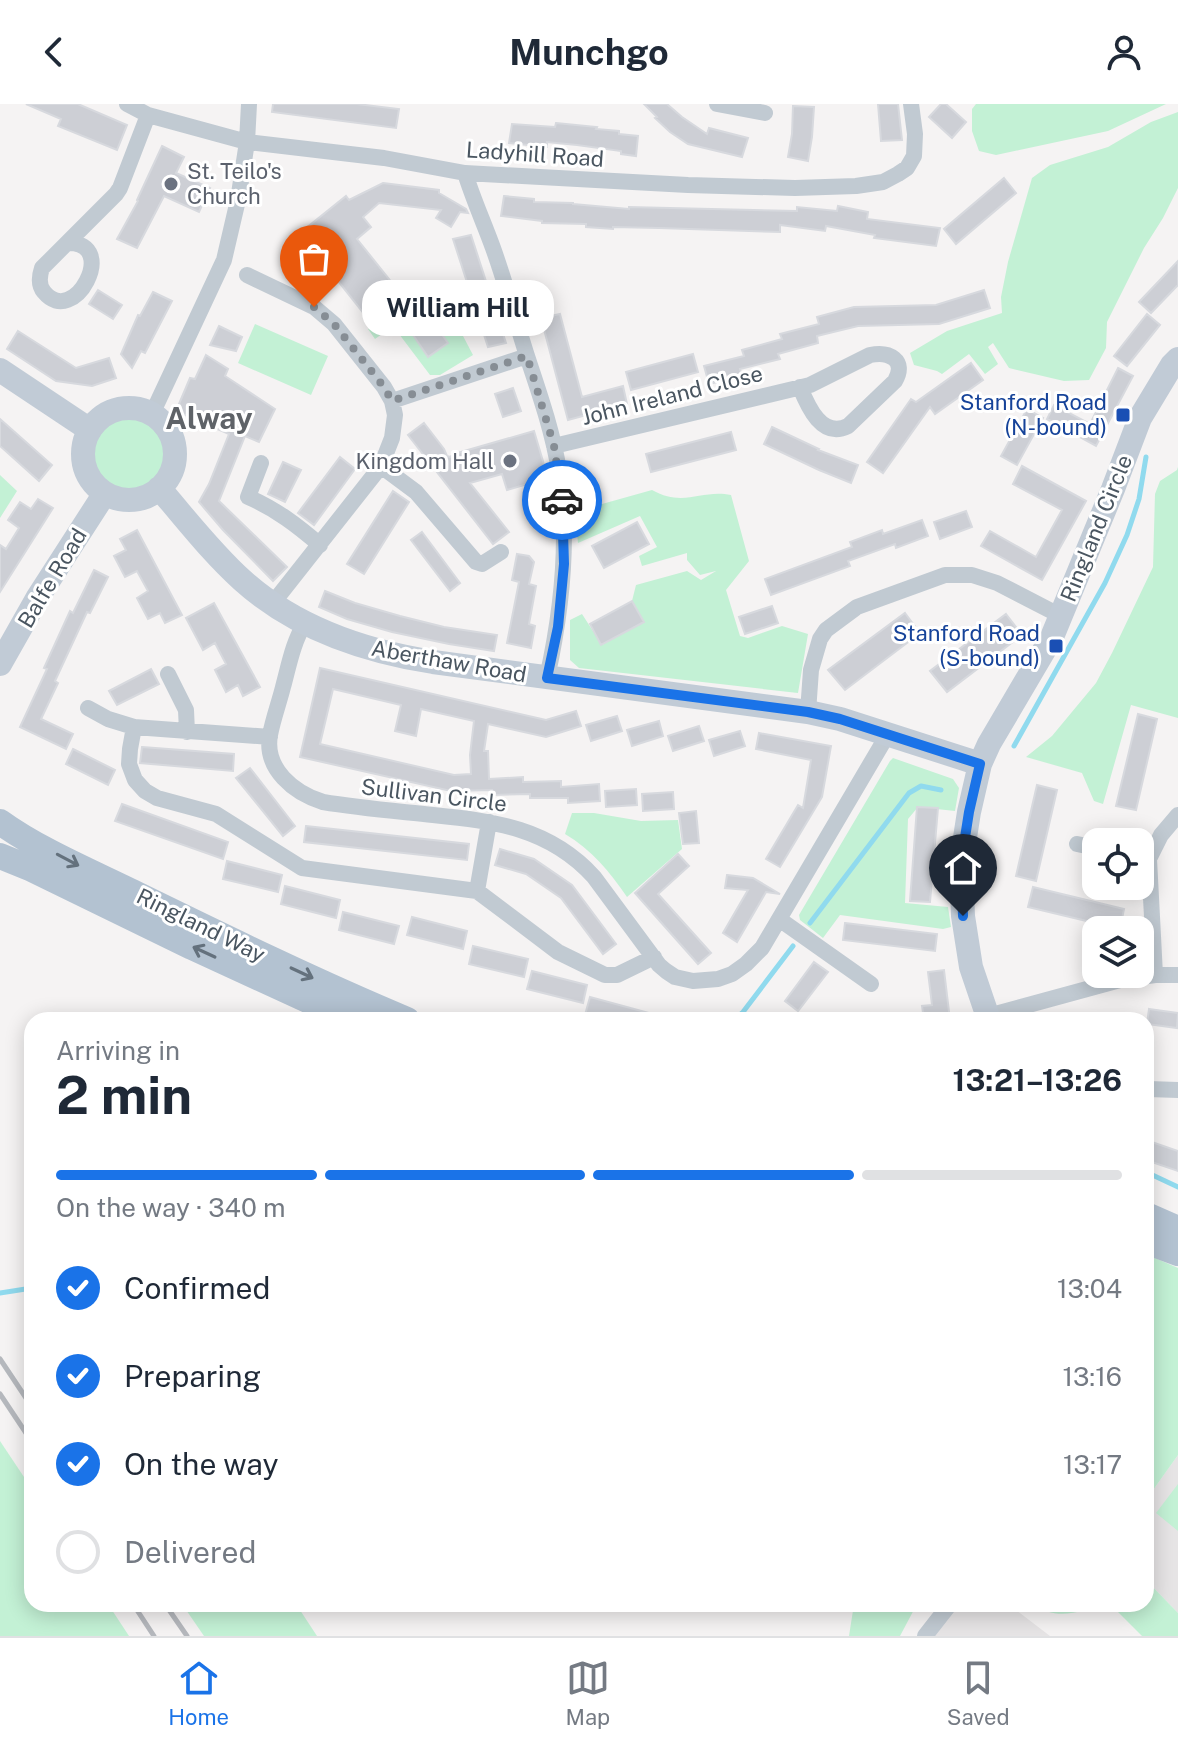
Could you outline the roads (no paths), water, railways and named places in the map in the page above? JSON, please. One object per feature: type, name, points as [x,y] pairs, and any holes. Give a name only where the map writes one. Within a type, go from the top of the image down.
[{"type":"main road","name":"Ringland Way","points":[[0,822],[180,916],[388,1012]]},
{"type":"main road","name":"Ringland Way","points":[[0,856],[333,1012]]},
{"type":"main road","name":"Ringland Way","points":[[0,869],[71,904],[102,902]]},
{"type":"main road","points":[[1154,1218],[1178,1229]]},
{"type":"main road","points":[[1154,1244],[1178,1253]]},
{"type":"street","name":"Ladyhill Road","points":[[127,104],[148,115],[247,142],[384,158],[465,173],[688,185],[827,187],[883,182],[907,168],[914,156],[911,104]]},
{"type":"street","points":[[152,414],[224,260],[238,200],[249,104]]},
{"type":"street","points":[[717,104],[765,113]]},
{"type":"street","points":[[68,243],[120,188],[148,115]]},
{"type":"street","points":[[465,173],[499,265],[554,446],[562,498],[564,564],[558,627],[547,678]]},
{"type":"street","points":[[247,275],[324,314],[384,387],[395,415],[389,449],[381,466],[273,603]]},
{"type":"street","name":"John Ireland Close","points":[[554,446],[819,382],[870,355],[889,354],[896,359],[898,366],[899,374],[895,381],[842,429],[824,427],[811,410],[800,387]]},
{"type":"street","points":[[392,401],[527,356]]},
{"type":"street","name":"Ringland Circle","points":[[986,1012],[971,967],[963,916],[961,863],[980,764],[1052,637],[1140,418],[1178,359]]},
{"type":"street","points":[[0,370],[90,430]]},
{"type":"street","points":[[140,409],[152,414],[171,437],[174,461],[170,473],[159,488],[144,497],[122,499],[105,493],[93,482],[83,460],[83,448],[90,430],[103,416],[115,410],[140,409]]},
{"type":"street","points":[[261,463],[248,497],[287,518],[320,545]]},
{"type":"street","points":[[381,466],[416,492],[476,562],[482,564],[501,552]]},
{"type":"street","name":"Aberthaw Road","points":[[159,488],[234,572],[273,603],[305,623],[350,643],[433,662],[808,712],[840,719],[980,764]]},
{"type":"street","name":"Balfe Road","points":[[0,664],[9,631],[38,597],[105,493]]},
{"type":"street","points":[[808,712],[811,670],[820,639],[826,630],[857,607],[945,575],[972,575],[997,583],[1061,616]]},
{"type":"street","points":[[88,708],[108,719],[134,727],[270,737],[295,641],[305,623]]},
{"type":"street","points":[[168,674],[186,710],[187,732]]},
{"type":"street","points":[[134,727],[129,764],[135,780],[145,791],[157,798],[216,814],[302,868],[477,891],[558,952],[605,975],[617,975],[654,957]]},
{"type":"street","name":"Sullivan Circle","points":[[270,737],[271,756],[280,774],[297,791],[314,800],[489,822],[523,830],[561,847],[594,877],[666,971],[684,980],[703,982],[732,974],[755,956],[888,734]]},
{"type":"street","points":[[1154,845],[1178,815]]},
{"type":"street","points":[[477,891],[489,822]]},
{"type":"street","points":[[1077,844],[1082,845]]},
{"type":"street","points":[[1149,900],[1155,975]]},
{"type":"street","points":[[779,919],[871,984]]},
{"type":"street","points":[[1009,1012],[1120,980],[1178,975]]},
{"type":"street","points":[[1154,1089],[1178,1090]]},
{"type":"street","points":[[925,1636],[944,1612]]},
{"type":"waterway","points":[[1014,746],[1105,583],[1127,535],[1139,499],[1146,457]]},
{"type":"waterway","points":[[810,923],[909,793],[921,786],[941,790]]},
{"type":"waterway","points":[[743,1012],[793,946]]},
{"type":"waterway","points":[[1154,1176],[1178,1187]]},
{"type":"waterway","points":[[0,1293],[24,1289]]},
{"type":"railway","points":[[0,1359],[24,1395]]},
{"type":"railway","points":[[0,1394],[24,1430]]},
{"type":"railway","points":[[138,1612],[154,1636]]},
{"type":"railway","points":[[170,1612],[187,1636]]},
{"type":"place","name":"St. Teilo's Church","points":[[171,184]]},
{"type":"place","name":"William Hill","points":[[314,307]]},
{"type":"place","name":"Stanford Road (N-bound)","points":[[1123,415]]},
{"type":"place","name":"Kingdom Hall","points":[[510,461]]},
{"type":"place","name":"Stanford Road (S-bound)","points":[[1056,646]]},
{"type":"district","name":"Alway","points":[[209,419]]}]
